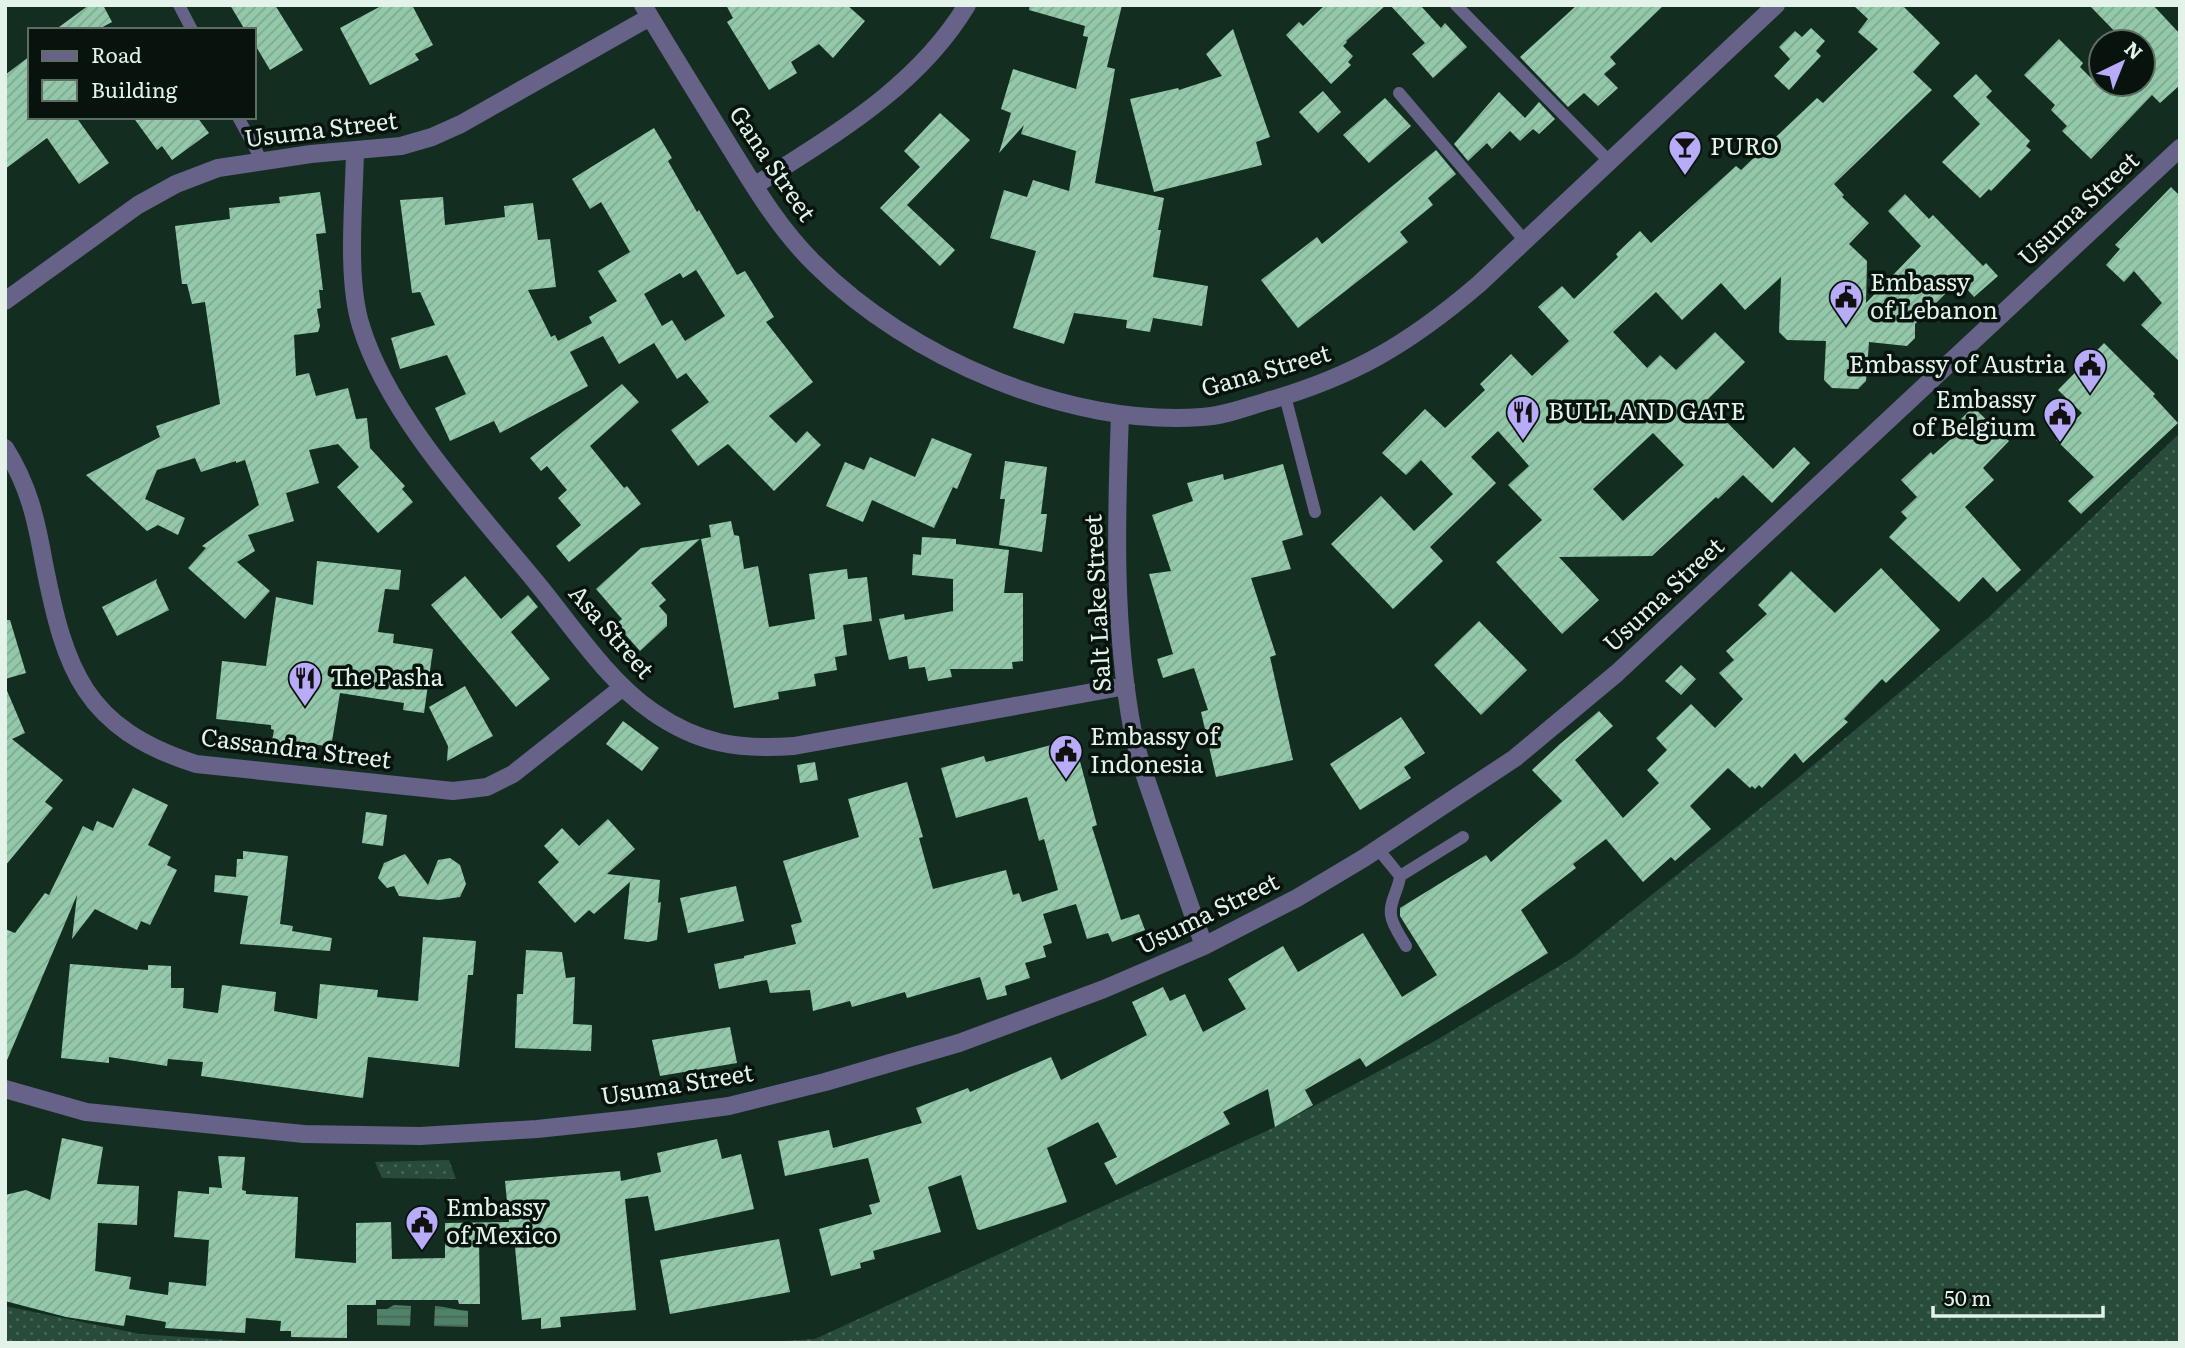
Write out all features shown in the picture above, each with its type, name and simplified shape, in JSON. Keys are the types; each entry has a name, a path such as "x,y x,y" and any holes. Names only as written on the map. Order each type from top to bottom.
{"street":[{"path":"754,186 866,114 928,58 952,30 967,5"},
{"name":"Gana Street","path":"647,11 754,186 785,231 816,265 887,323 915,342 973,370 1070,404 1120,414 1204,417 1285,396 1364,366 1401,345 1438,319 1776,5"},
{"name":"Usuma Street","path":"5,301 138,205 176,184 218,168 311,154 401,146 432,137 461,124 647,11"},
{"name":"Usuma Street","path":"5,1089 86,1112 304,1133 420,1136 537,1129 632,1119 729,1106 825,1082 960,1043 1104,989 1204,946 1297,898 1378,849 1515,758 1617,673 2180,148"},
{"name":"Asa Street","path":"355,152 353,284 360,324 373,358 395,401 438,461 623,687 652,712 682,729 717,743 755,749 793,746 1126,686"},
{"name":"Salt Lake Street","path":"1120,414 1116,524 1117,590 1126,686 1141,761 1204,946"},
{"name":"Cassandra Street","path":"5,448 15,463 33,506 62,643 73,670 86,693 107,716 163,753 196,764 453,791 487,786 513,774 623,687"}],"lane":[{"path":"178,5 191,28"},
{"path":"1456,5 1609,161"},
{"path":"1399,93 1525,241"},
{"path":"240,119 262,161"},
{"path":"1285,396 1315,512"},
{"path":"1406,946 1391,915 1400,876 1463,837"},
{"path":"1378,849 1400,876"}],"shaded area":[{"path":"2180,433 2180,1343 751,1343 815,1339 1275,1127 1435,1041 1574,957 1798,778 1988,618"},
{"path":"449,1160 456,1179 382,1178 375,1162"},
{"path":"394,1305 411,1306 410,1326 377,1325 377,1309 387,1309"},
{"path":"5,1306 140,1334 270,1343 5,1343"},
{"path":"435,1306 468,1311 468,1327 434,1326"}],"building":[{"path":"89,5 103,5 112,22 101,28 58,28"},
{"path":"230,5 275,5 303,50 270,70 256,46 256,28 244,28"},
{"path":"383,5 412,5 433,45 415,54 419,60 370,85 340,28"},
{"path":"726,5 847,5 865,21 833,58 819,44 791,62 797,73 769,90 727,22 733,18"},
{"path":"1030,5 1122,5 1107,67 1115,69 1095,183 1164,198 1153,277 1208,286 1202,326 1153,318 1150,332 1126,328 1127,320 1074,313 1064,344 1013,328 1036,251 990,238 1004,190 1027,197 1033,180 1069,191 1076,151 1021,134 1024,125 999,153 1011,113 1001,109 1013,69 1076,89 1088,37 1083,36 1085,26 1029,10"},
{"path":"1325,5 1386,5 1346,41 1343,46 1353,56 1348,62 1351,65 1331,84 1286,35 1299,22 1303,26"},
{"path":"1390,5 1420,5 1441,28 1445,23 1467,47 1433,78 1412,54 1425,43"},
{"path":"1577,5 1664,5 1610,57 1616,64 1604,74 1618,88 1598,106 1584,93 1568,107 1520,57"},
{"path":"1853,5 1902,5 1940,43 1913,72 1932,90 1834,184 1844,195 1842,197 1869,223 1849,244 1867,261 1866,303 1921,246 1888,211 1905,194 1929,219 1933,215 1983,266 1986,263 1998,276 1974,297 1959,280 1915,324 1915,338 1907,346 1869,342 1866,381 1858,389 1832,388 1824,380 1826,341 1787,340 1779,332 1781,277 1745,310 1721,283 1682,320 1656,292 1613,332 1647,368 1660,355 1676,370 1715,332 1745,362 1706,401 1773,469 1794,447 1810,463 1772,503 1743,475 1652,556 1559,557 1599,600 1562,634 1496,562 1542,520 1508,485 1529,466 1498,431 1471,457 1496,483 1430,547 1443,561 1393,609 1331,544 1381,496 1414,531 1453,494 1421,460 1406,475 1382,453 1425,409 1445,428 1485,390 1480,384 1511,354 1532,376 1569,341 1538,307 1562,286 1574,299 1618,257 1616,254 1640,231 1651,243 1736,166 1741,170 1817,98 1823,103 1878,49 1858,32 1868,19","holes":["1653,433 1684,465 1623,521 1593,489"]},
{"path":"2089,5 2153,5 2180,34 2180,85 2160,103 2155,98 2157,28 2111,28"},
{"path":"1811,28 1825,41 1816,51 1821,56 1789,90 1774,76 1790,59 1779,47 1795,31 1802,37"},
{"path":"1233,29 1270,137 1256,142 1262,165 1154,192 1130,99 1178,88 1179,90 1222,76 1206,54"},
{"path":"2059,39 2083,63 2080,67 2087,74 2087,98 2149,98 2091,159 2062,131 2067,126 2051,110 2055,105 2024,75"},
{"path":"28,58 28,119 77,119 109,163 79,184 47,138 5,169 5,75"},
{"path":"1976,74 1992,91 1986,97 2030,141 2026,146 2031,150 1991,191 1989,189 1980,198 1942,162 1980,124 1953,96"},
{"path":"1323,91 1341,112 1318,133 1299,112"},
{"path":"1499,92 1525,118 1539,102 1555,119 1539,134 1533,129 1520,141 1510,131 1492,149 1487,143 1468,161 1454,144"},
{"path":"1385,98 1411,126 1369,163 1343,135"},
{"path":"940,113 970,140 907,205 955,250 940,266 880,208 920,167 904,151"},
{"path":"134,119 198,119 209,133 172,160 162,146 157,150"},
{"path":"654,128 672,158 668,161 697,212 699,210 737,275 745,271 774,317 766,322 813,382 769,416 796,443 807,431 821,445 774,491 728,444 698,466 671,430 709,402 686,373 677,379 654,343 619,364 603,336 570,352 588,386 500,433 494,421 450,441 435,408 466,394 447,355 400,369 391,338 435,325 420,292 412,293 400,200 443,197 445,225 505,217 504,206 533,203 538,240 550,239 556,287 528,290 551,337 555,335 558,341 592,323 589,317 617,301 598,271 630,252 601,202 590,209 572,179","holes":["696,270 725,316 685,341 672,320 662,326 644,294 680,273 683,278"]},
{"path":"1436,150 1456,174 1428,198 1433,205 1400,232 1408,242 1298,328 1261,280 1317,237 1322,244"},
{"path":"2171,187 2180,196 2180,362 2141,325 2162,303 2134,271 2124,282 2106,265 2120,249 2115,245"},
{"path":"320,192 326,233 316,234 323,290 319,290 321,308 317,309 320,326 318,332 294,335 296,376 309,373 316,396 348,388 356,419 367,418 370,448 405,486 402,489 413,502 378,533 337,487 359,467 338,444 309,450 319,483 286,493 294,521 248,535 255,551 237,562 270,591 245,619 188,568 206,548 202,546 259,505 245,460 201,472 195,458 157,470 145,499 185,518 178,535 158,525 147,531 86,475 160,437 156,426 220,404 205,302 192,304 187,284 182,284 175,226 230,219 229,208 280,203 279,197"},
{"path":"2104,343 2155,394 2153,396 2178,423 2081,514 2068,501 2094,477 2056,440 2082,413 2058,390"},
{"path":"622,384 639,402 590,446 624,488 627,486 641,504 569,562 556,546 581,525 558,498 567,490 547,466 541,471 530,458"},
{"path":"1973,407 2009,441 1983,468 1994,480 1965,507 2021,570 1997,592 1983,577 1959,602 1889,537 1907,518 1901,512 1917,497 1901,480 1931,452 1933,455 1967,425 1961,419"},
{"path":"932,438 972,454 957,489 953,487 934,528 872,500 863,522 826,506 845,462 864,470 870,457 915,477"},
{"path":"1005,461 1047,467 1041,514 1047,514 1042,552 999,545 1005,499 1000,499"},
{"path":"1283,464 1303,535 1282,541 1291,569 1251,578 1276,655 1270,657 1293,760 1216,777 1201,712 1208,710 1194,668 1163,678 1157,659 1173,654 1149,574 1171,571 1152,515 1193,501 1187,483 1223,474 1224,480"},
{"path":"731,521 734,535 739,536 744,569 758,566 769,627 815,619 809,574 847,569 848,579 867,577 872,621 843,625 847,655 835,657 837,670 814,674 816,686 778,692 779,699 734,708 701,539 711,537 709,525"},
{"path":"922,537 956,539 956,544 1009,550 1004,593 1023,593 1023,661 1012,662 1013,669 950,669 952,677 928,681 925,667 909,669 907,656 889,660 879,619 904,614 905,620 953,611 953,579 912,575 913,554 921,555"},
{"path":"700,539 651,583 666,600 659,606 667,615 667,626 640,651 616,624 622,619 596,589 641,548"},
{"path":"317,561 401,570 399,590 385,589 378,632 394,634 393,643 433,649 424,713 403,710 404,703 340,693 331,747 313,744 312,748 300,746 300,751 271,746 274,730 271,725 216,719 222,661 266,666 276,597 313,605"},
{"path":"1881,568 1940,630 1886,683 1882,679 1844,719 1848,722 1803,763 1795,753 1762,788 1759,785 1755,789 1752,786 1750,788 1728,768 1690,806 1711,829 1675,861 1671,857 1643,882 1606,839 1573,864 1576,868 1521,910 1548,953 1366,1067 1360,1058 1305,1090 1313,1105 1275,1127 1268,1089 1223,1112 1230,1124 1116,1185 1104,1163 1117,1157 1098,1122 1047,1148 1067,1202 980,1230 977,1229 961,1175 928,1187 941,1232 873,1251 875,1259 860,1263 861,1268 831,1276 819,1229 872,1214 869,1205 880,1202 868,1158 785,1176 778,1141 829,1130 833,1148 922,1123 916,1108 968,1088 970,1092 1051,1057 1061,1080 1147,1035 1132,1002 1163,987 1170,1001 1185,994 1203,1032 1246,1009 1228,979 1283,946 1298,972 1363,933 1402,997 1437,975 1400,916 1400,908 1486,855 1491,862 1562,801 1532,770 1560,744 1599,711 1613,726 1575,760 1623,818 1659,783 1647,770 1667,750 1656,738 1691,704 1715,728 1743,699 1719,673 1734,660 1726,651 1767,614 1758,605 1791,571 1835,613"},
{"path":"465,576 501,619 528,595 538,607 511,632 550,679 516,707 431,605"},
{"path":"157,579 169,610 117,636 102,607"},
{"path":"5,620 10,620 26,673 5,679"},
{"path":"1479,621 1527,670 1481,715 1434,665"},
{"path":"1681,665 1696,679 1681,695 1665,681"},
{"path":"5,686 25,733 12,739 63,780 45,802 53,808 5,866"},
{"path":"465,686 493,736 447,761 448,746 429,707"},
{"path":"1401,717 1425,753 1404,767 1411,778 1360,810 1330,764"},
{"path":"623,721 659,748 642,771 606,744"},
{"path":"1074,739 1097,825 1092,827 1121,920 1139,914 1145,930 1112,942 1108,933 1087,939 1076,904 1043,914 1052,943 1043,946 1046,957 1025,963 1030,978 1005,986 1007,995 987,1000 980,977 907,998 905,992 852,1007 850,1001 813,1011 810,990 770,993 767,980 719,989 714,964 796,944 791,925 802,922 783,861 859,837 848,799 907,782 923,837 919,838 933,889 1006,870 1013,895 1019,893 1022,902 1058,890 1044,839 1039,841 1027,797 956,818 941,768 984,756 986,762"},
{"path":"815,762 818,780 800,783 797,765"},
{"path":"133,788 168,805 148,845 171,857 167,865 177,870 150,925 141,921 137,930 95,909 72,939 77,895 5,1065 5,929 15,933 45,893 49,895 83,826 93,831 97,821 113,828"},
{"path":"366,812 387,815 383,846 362,843"},
{"path":"608,819 635,849 607,874 660,880 657,940 648,942 624,939 630,882 594,914 589,910 575,923 538,882 559,862 544,846 562,828 579,846"},
{"path":"243,851 288,856 280,924 293,926 292,931 332,938 330,951 240,944 248,896 214,892 215,875 236,877 237,859 243,859"},
{"path":"405,854 428,885 438,860 450,858 460,865 466,884 460,897 439,900 399,896 394,886 387,888 378,878 384,863"},
{"path":"736,886 744,921 688,933 680,898"},
{"path":"423,937 476,941 473,975 468,975 459,1067 368,1057 363,1098 201,1076 203,1062 168,1059 167,1066 109,1057 109,1063 61,1058 70,964 148,970 148,965 171,966 171,988 184,988 183,1008 218,1013 222,985 276,992 274,1011 317,1019 320,984 378,990 377,997 418,1001"},
{"path":"526,950 562,952 566,978 575,977 573,1024 592,1025 591,1051 515,1048 517,994 523,994"},
{"path":"730,1027 737,1063 660,1076 652,1040"},
{"path":"62,1138 103,1147 97,1184 139,1186 137,1225 98,1223 95,1271 131,1277 129,1289 168,1295 169,1282 206,1286 209,1240 174,1237 178,1191 209,1194 209,1187 222,1188 218,1156 245,1157 242,1190 246,1191 246,1194 298,1197 295,1258 356,1263 356,1223 391,1222 392,1259 445,1258 445,1223 509,1222 505,1181 620,1171 621,1181 661,1172 657,1153 717,1139 722,1159 741,1154 754,1209 655,1231 648,1196 625,1199 636,1310 560,1317 561,1327 541,1329 541,1318 522,1320 514,1237 479,1239 480,1304 459,1304 458,1300 376,1300 376,1305 347,1305 347,1338 291,1337 291,1331 280,1331 281,1321 246,1318 245,1333 165,1328 166,1322 126,1315 124,1326 66,1317 5,1301 5,1195 26,1190 50,1200"},
{"path":"779,1239 790,1292 670,1314 660,1260"}],"place":[{"name":"PURO","path":"1685,177"},
{"name":"Embassy of Lebanon","path":"1846,327"},
{"name":"Embassy of Austria","path":"2090,395"},
{"name":"BULL AND GATE","path":"1523,442"},
{"name":"Embassy of Belgium","path":"2060,444"},
{"name":"The Pasha","path":"305,708"},
{"name":"Embassy of Indonesia","path":"1066,781"},
{"name":"Embassy of Mexico","path":"422,1252"}]}
